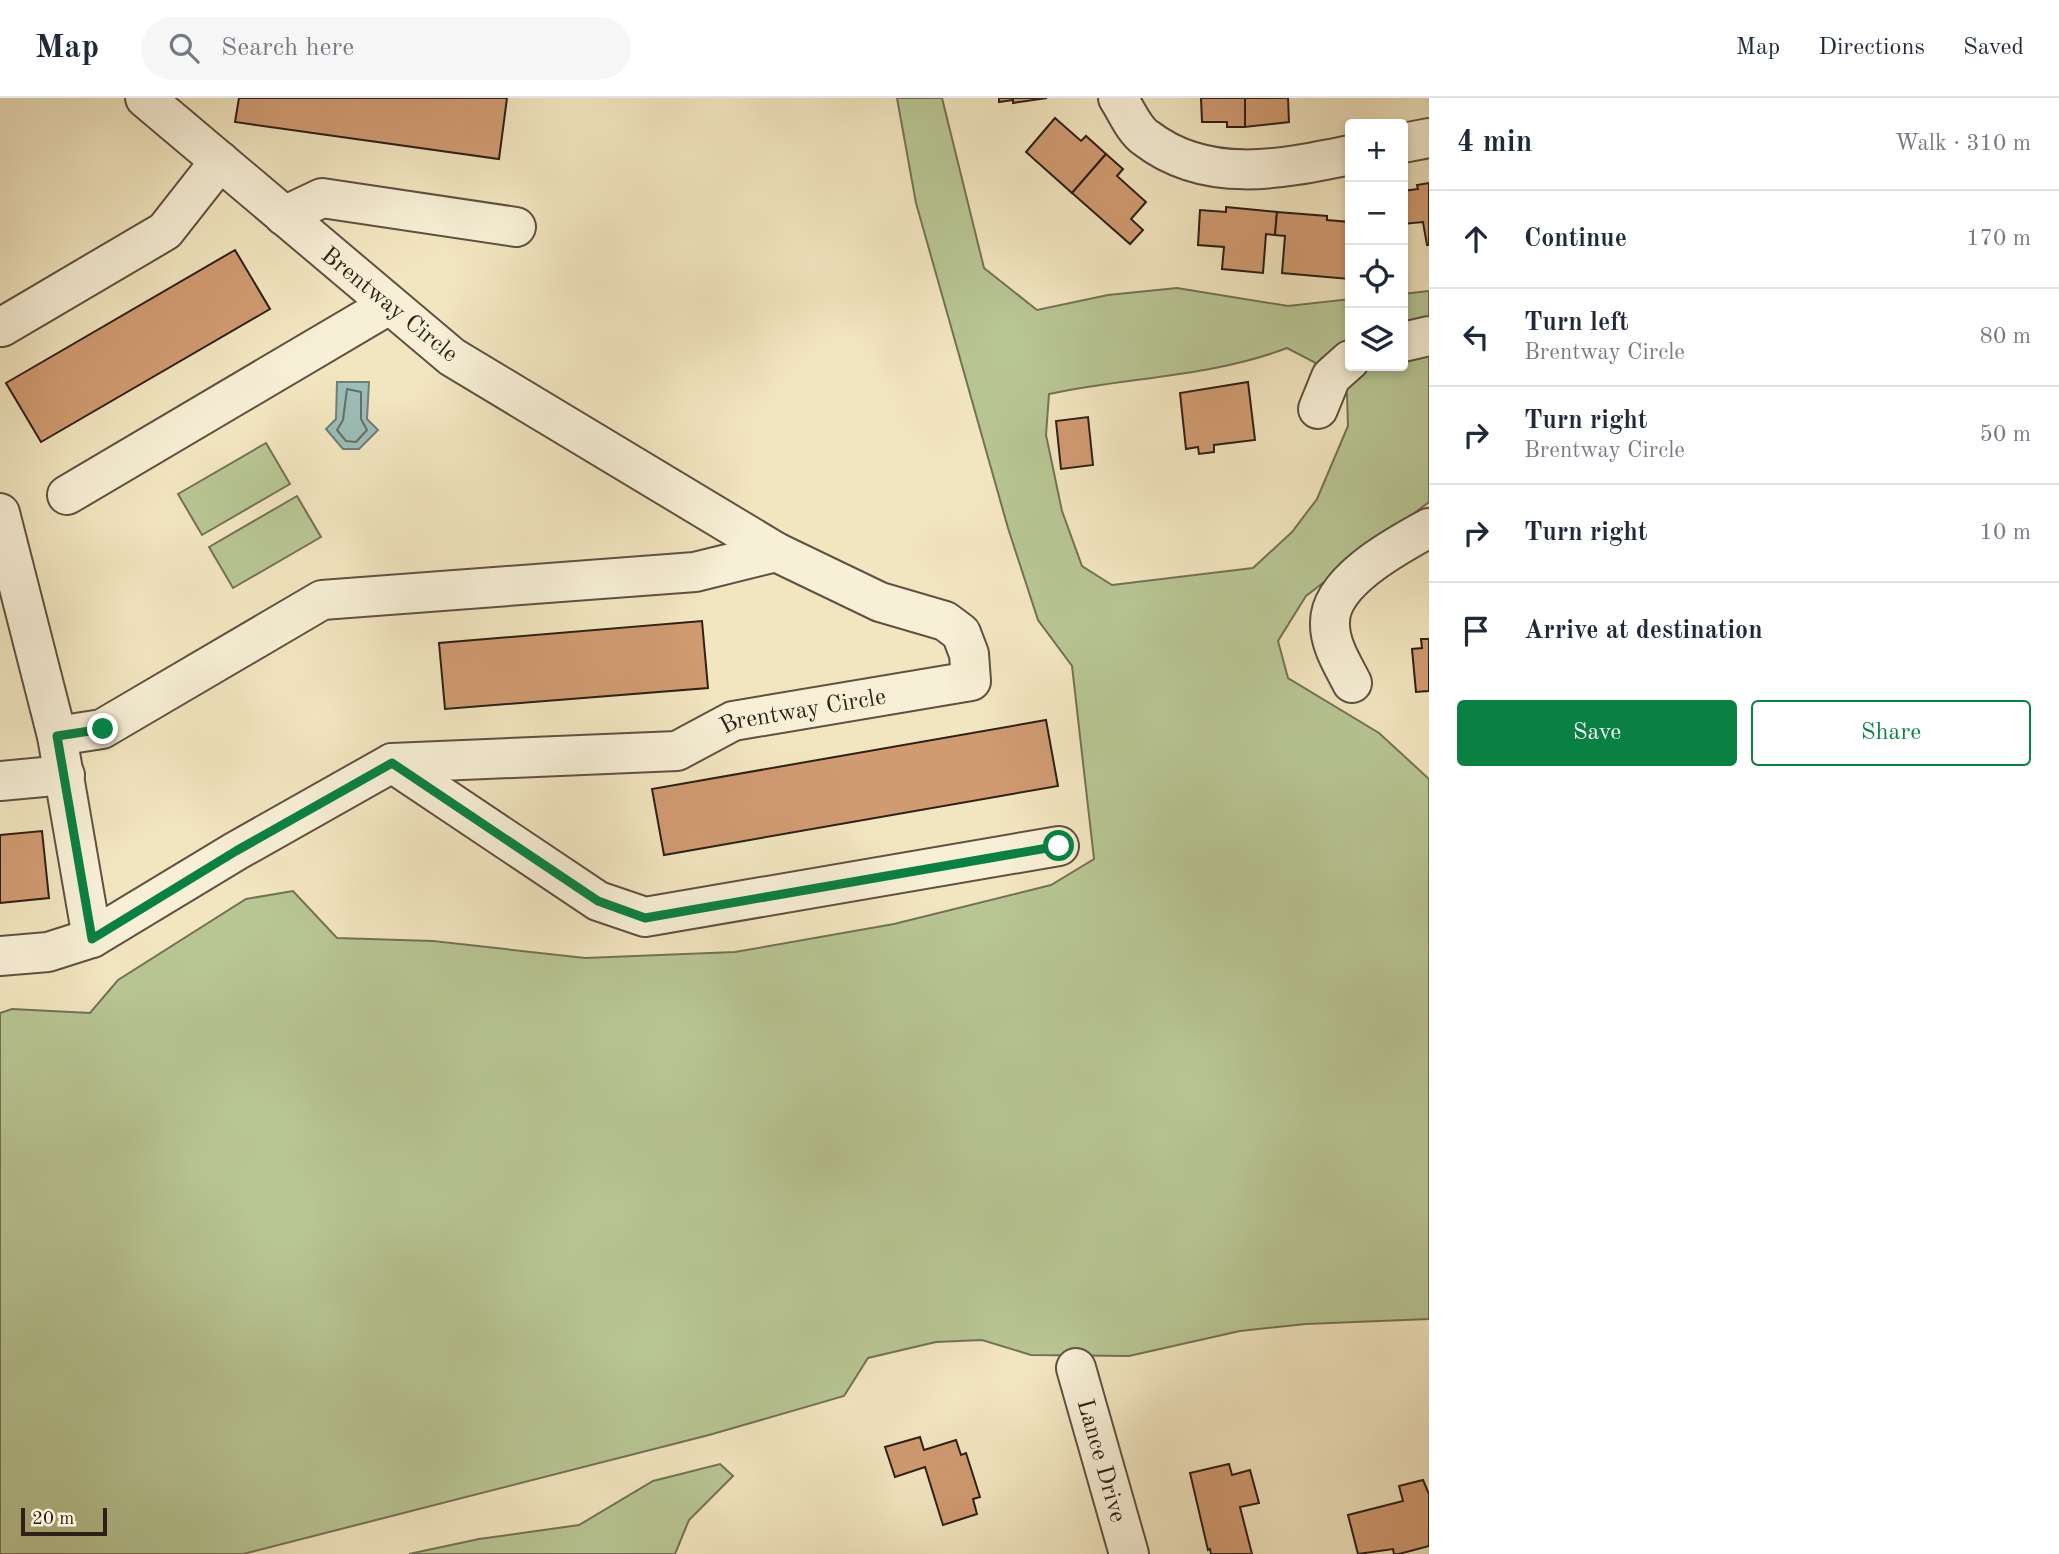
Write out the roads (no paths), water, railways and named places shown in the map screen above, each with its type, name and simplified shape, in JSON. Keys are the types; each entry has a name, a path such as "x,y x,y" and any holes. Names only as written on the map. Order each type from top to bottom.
{"street":[{"name":"Brentway Circle","path":"0,956 48,952 92,939 236,851 392,763 677,751 733,721 971,681 969,654 961,633 945,621 880,602 776,552 452,357 145,98"},
{"path":"1118,98 1144,138 1182,158 1223,170 1257,171 1294,167 1345,156"},
{"path":"1408,142 1429,138"},
{"path":"2,327 165,231 220,161"},
{"path":"284,216 322,198 516,227"},
{"path":"67,495 389,305"},
{"path":"1408,341 1429,336"},
{"path":"1318,409 1332,377 1345,365"},
{"path":"0,513 14,626 57,736 92,939"},
{"path":"1352,684 1335,648 1329,621 1344,588 1375,559 1429,528"},
{"path":"57,736 103,729 322,600 695,572 776,552"},
{"path":"392,763 598,901 645,918 1059,846"},
{"path":"0,782 65,775"},
{"name":"Lance Drive","path":"1076,1368 1129,1554"}],"water":[{"path":"337,382 369,382 367,419 378,430 359,449 343,449 326,429 336,419"}]}
